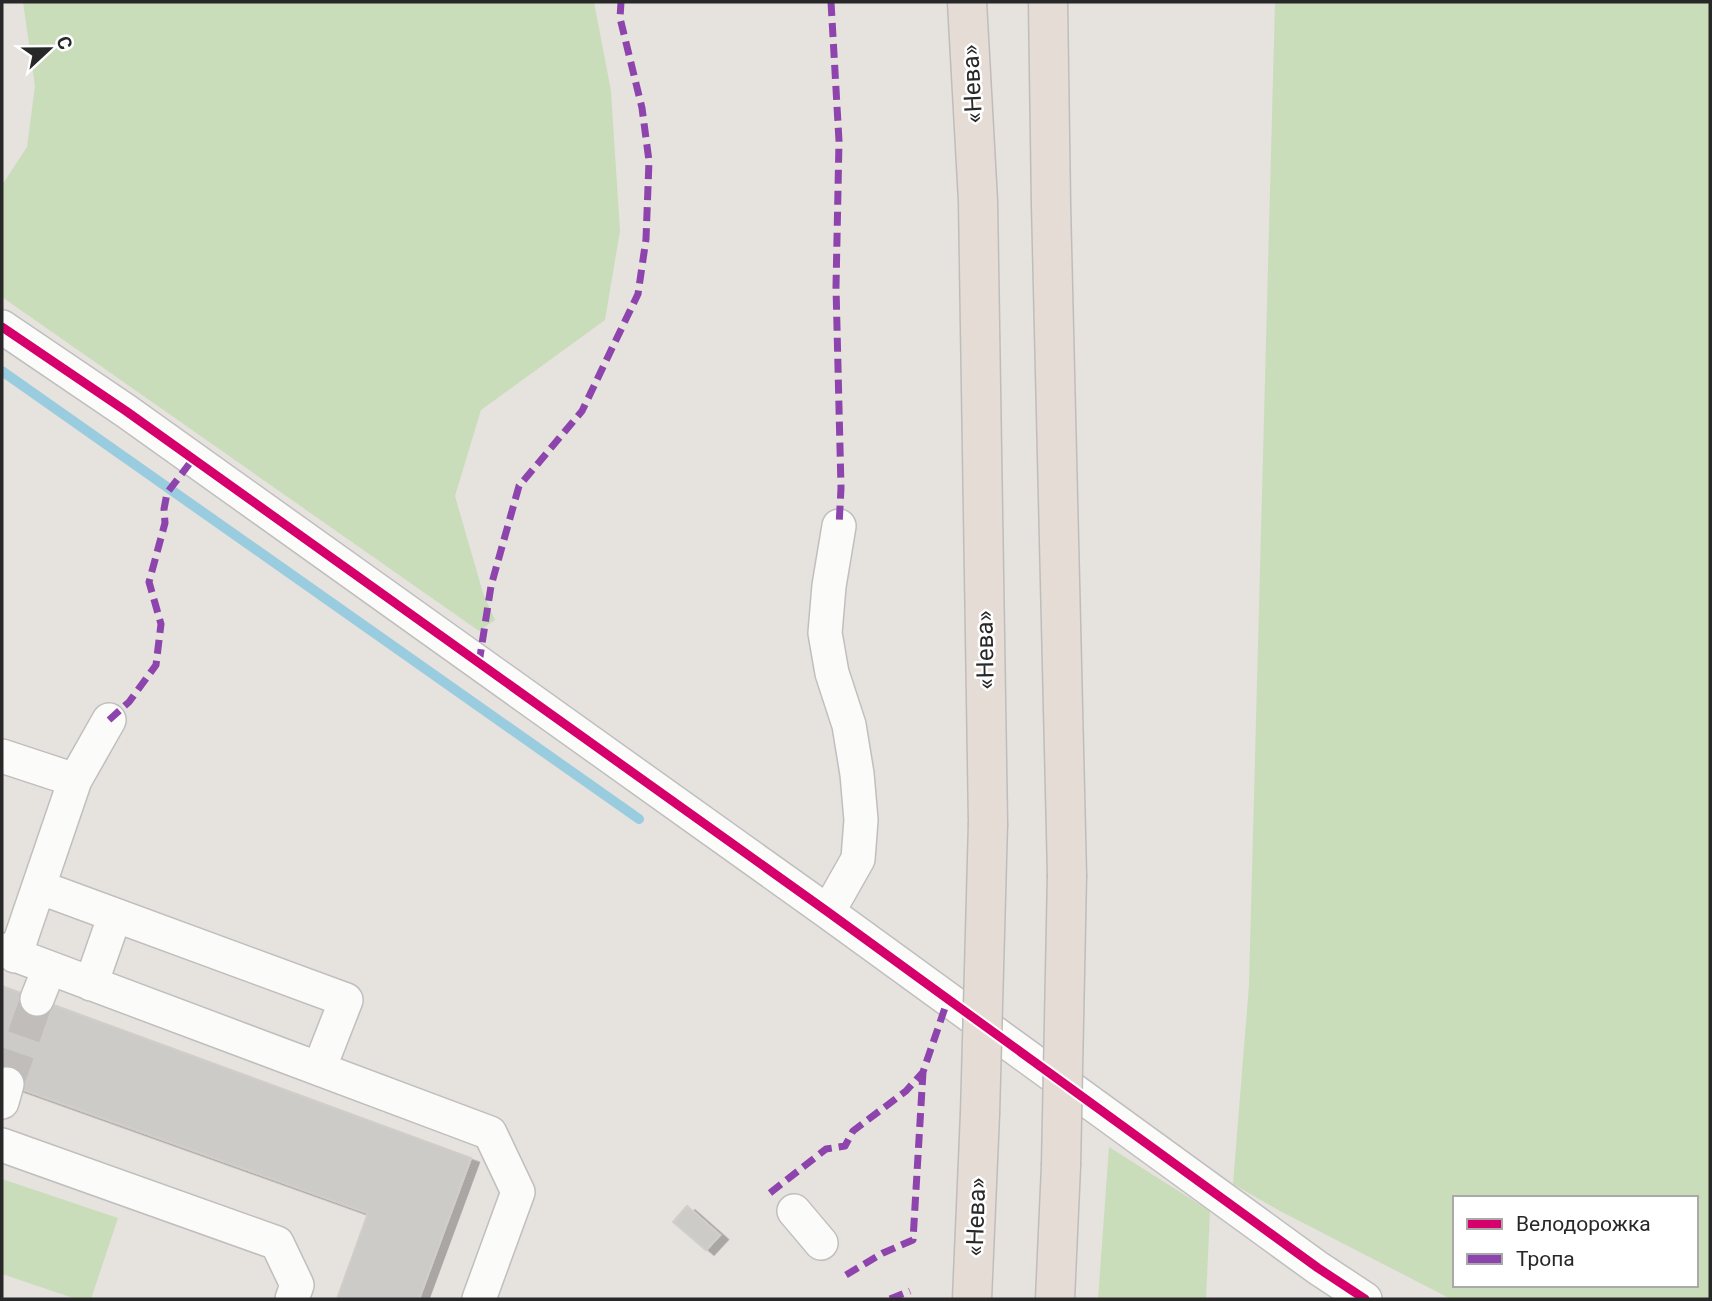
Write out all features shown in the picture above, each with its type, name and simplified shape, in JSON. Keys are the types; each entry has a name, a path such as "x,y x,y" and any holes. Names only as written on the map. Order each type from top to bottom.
{"highway":[{"name":"«Нева»","path":"967,2 978,201 988,822 981,1114 972,1299"},
{"path":"1048,2 1067,875 1061,1166 1055,1299"}],"street":[{"path":"2,327 126,411 828,912 1318,1268 1365,1299"},
{"path":"828,912 858,859 861,820 849,725 832,673 825,633 829,586 839,526"},
{"path":"108,720 75,780 39,887 8,953 43,984 91,985 490,1133 517,1192 479,1299"},
{"path":"2,756 75,780"},
{"path":"39,887 346,1000 318,1069"},
{"path":"91,985 115,915"},
{"path":"2,1145 277,1243 297,1285 292,1299"},
{"path":"794,1211 821,1243"}],"green space":[{"path":"23,2 594,2 611,91 620,231 605,320 481,410 455,496 483,593 495,620 479,631 2,297 2,185 27,147 35,86"},
{"path":"1275,2 1710,2 1710,1299 1451,1299 1233,1184 1249,985"},
{"path":"1109,1147 1210,1211 1206,1299 1098,1299"},
{"path":"2,1179 118,1218 91,1299 76,1299 2,1274"}],"building":[{"path":"2,986 471,1158 419,1299 337,1299 368,1213 2,1082"},
{"path":"687,1206 720,1235 706,1250 673,1222"}],"waterway":[{"path":"2,371 639,819"}],"tunnel":[{"path":"7,1084 37,999"}],"marked path":[{"path":"479,663 491,586 519,486 582,411 638,294 646,239 649,161 642,108 620,18 621,2"},
{"path":"831,2 839,141 836,287 841,488 839,526"},
{"path":"109,720 129,702 156,665 161,624 149,582 165,523 167,493 193,459"},
{"path":"770,1193 826,1149 845,1146 853,1131 906,1091 923,1072 948,999"},
{"path":"846,1275 883,1253 913,1240 923,1072"},
{"path":"890,1299 910,1291"}],"cycle path":[{"path":"2,327 126,411 828,912 1318,1268 1365,1299"}]}
